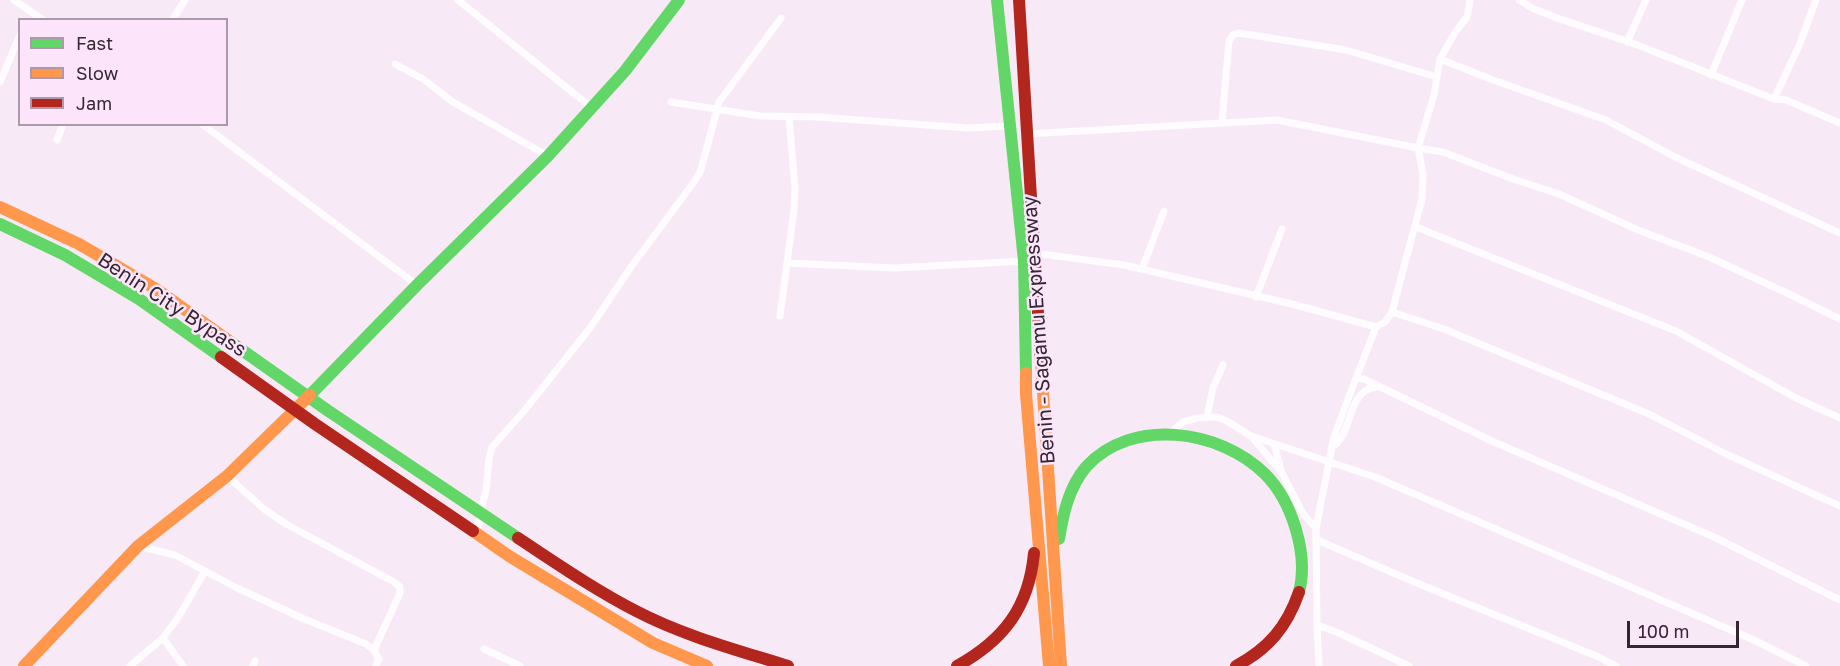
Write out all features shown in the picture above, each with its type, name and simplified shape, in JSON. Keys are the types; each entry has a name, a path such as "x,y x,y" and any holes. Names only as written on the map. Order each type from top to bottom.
{"highway":[{"path":"24,666 138,546 227,476 320,386 417,285 548,156 625,70 680,0"},
{"path":"997,0 1023,261 1025,363 1035,495 1055,663"},
{"name":"Benin - Sagamu Expressway","path":"1019,0 1055,582 1055,663"},
{"name":"Benin City Bypass","path":"0,207 79,244 156,289 327,410 573,574 636,611 693,636 788,666"},
{"name":"Benin City Bypass","path":"0,224 65,255 139,299 315,424 509,556 653,643 707,666"},
{"path":"1055,582 1061,518 1070,492 1087,466 1100,454 1117,443 1138,437 1169,434 1212,442 1227,448 1253,465 1271,481 1286,505 1303,554 1303,586 1289,621 1265,648 1236,666"},
{"path":"957,666 985,649 1007,628 1026,595 1034,566 1035,495"}],"street":[{"path":"14,0 32,16"},
{"path":"173,18 185,0"},
{"path":"458,0 592,108"},
{"path":"1319,666 1316,528 1334,437 1376,327 1385,322 1392,312 1422,199 1423,174 1418,148 1434,95 1440,59 1455,31 1467,17 1470,0"},
{"path":"1520,0 1534,9 1774,99 1786,100 1840,123"},
{"path":"1627,42 1646,0"},
{"path":"1711,75 1742,0"},
{"path":"1774,99 1816,0"},
{"path":"477,534 492,447 524,411 590,328 631,267 694,182 701,170 719,102 781,18"},
{"path":"1222,122 1229,41 1233,35 1239,33 1346,50 1437,77"},
{"path":"0,82 18,40"},
{"path":"1440,59 1493,81 1606,120 1675,157 1840,233"},
{"path":"394,64 423,79 453,102 548,156"},
{"path":"671,102 760,116 818,117 967,128 1009,126"},
{"path":"780,316 795,189 789,117"},
{"path":"1026,134 1277,120 1443,152 1558,194 1638,230 1709,258 1840,319"},
{"path":"57,140 62,126"},
{"path":"205,126 417,285"},
{"path":"1142,269 1164,211"},
{"path":"1416,227 1614,304 1676,331 1796,398 1840,418"},
{"path":"1256,297 1282,229"},
{"path":"1034,253 1092,259 1142,269 1376,327"},
{"path":"787,263 895,268 1023,261"},
{"path":"1392,312 1444,329 1649,414 1725,454 1840,506"},
{"path":"1207,417 1213,388 1223,365"},
{"path":"1356,378 1364,379 1494,442 1714,537 1840,600"},
{"path":"1332,448 1343,437 1356,402 1366,390 1378,386"},
{"path":"1169,434 1183,422 1217,417 1251,436 1375,477 1754,640 1806,666"},
{"path":"1251,436 1282,473"},
{"path":"1274,444 1282,473 1304,515 1316,528"},
{"path":"227,476 274,517 400,587 400,593 374,650"},
{"path":"1317,540 1616,666"},
{"path":"138,546 175,555 237,588 366,644 374,650 379,659 376,666"},
{"path":"130,666 163,638 179,616 205,571"},
{"path":"1317,625 1409,666"},
{"path":"163,638 183,666"},
{"path":"484,649 520,666"}],"traffic: fast":[{"path":"310,395 548,156 625,71 679,0"},
{"path":"997,0 1024,261 1026,373"},
{"path":"0,224 65,255 139,299 221,357"},
{"path":"232,343 327,410 518,538"},
{"path":"1059,539 1065,511 1075,483 1086,467 1105,451 1127,441 1151,435 1176,435 1200,439 1224,447 1246,459 1275,485 1290,513 1300,546 1302,577 1299,592"}],"traffic: slow":[{"path":"0,207 79,244 156,289 232,343"},
{"path":"1041,362 1061,666"},
{"path":"1026,373 1049,666"},
{"path":"24,666 138,546 227,476 310,395"},
{"path":"473,531 509,556 653,643 707,666"}],"traffic: jam":[{"path":"1019,0 1041,362"},
{"path":"221,357 473,531"},
{"path":"518,538 576,576 654,620 711,642 788,666"},
{"path":"957,666 988,645 1011,620 1026,590 1034,553"},
{"path":"1236,666 1258,652 1275,636 1289,616 1299,592"}]}
